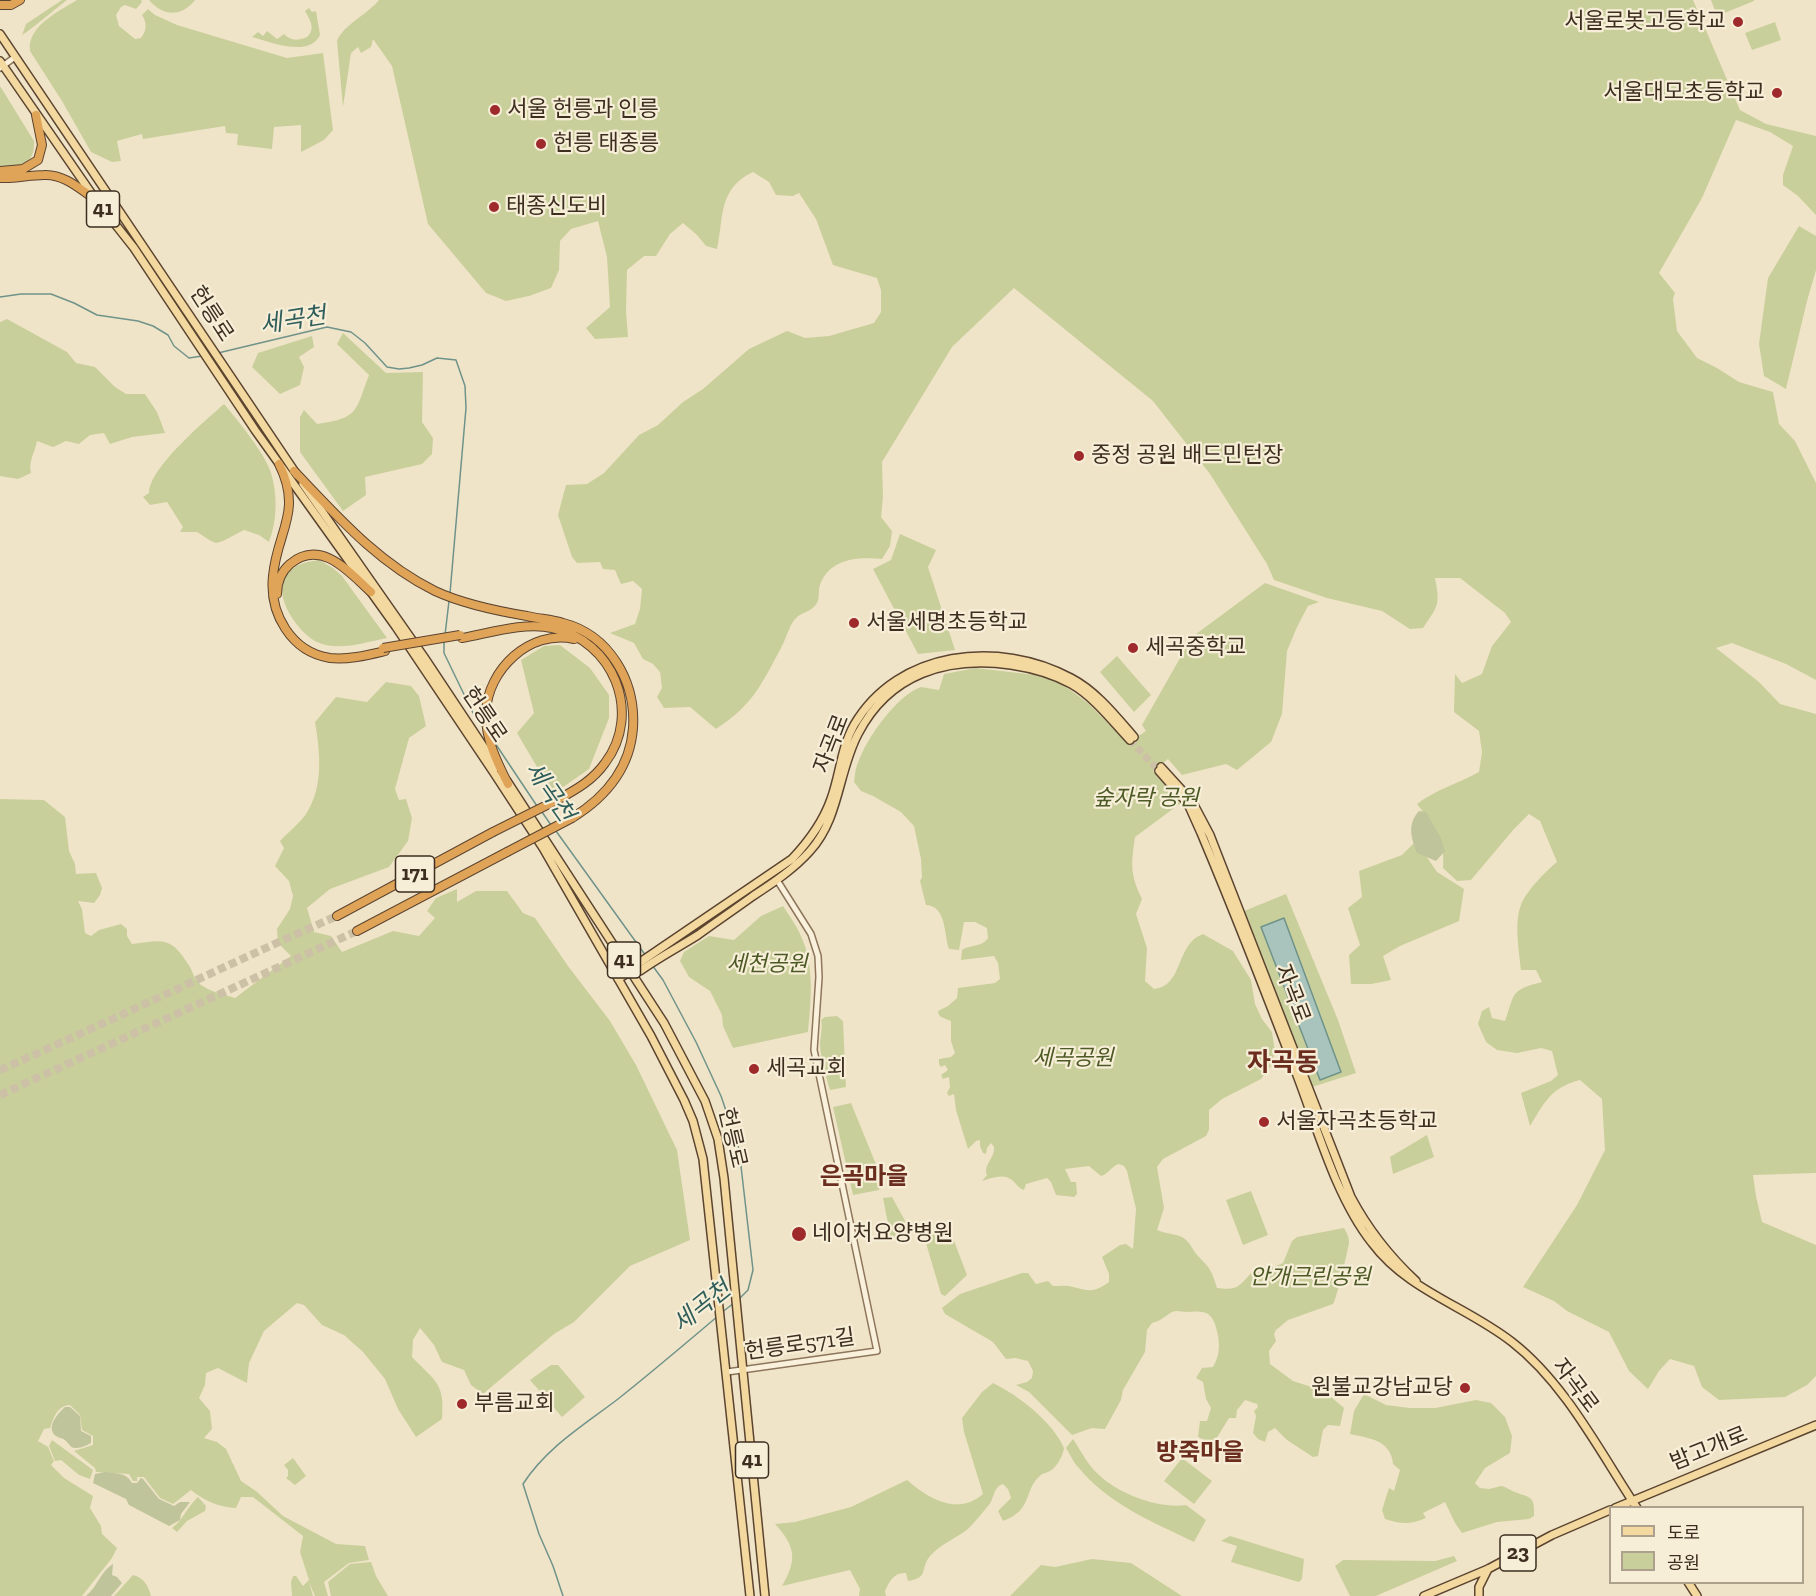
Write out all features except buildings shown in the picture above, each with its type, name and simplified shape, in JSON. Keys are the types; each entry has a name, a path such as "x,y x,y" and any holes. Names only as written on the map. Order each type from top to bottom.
{"highway":[{"path":"0,5 11,5 20,0"},
{"path":"0,171 23,169 38,160 42,145 36,115"},
{"path":"0,178 57,176 69,181 96,200"},
{"path":"279,464 290,502 289,516 276,557 273,598 279,620 298,643 323,656 349,657 536,623 565,626 588,634"},
{"path":"294,471 368,546 397,568 436,591 465,602 509,613 565,623 588,634"},
{"path":"371,592 335,560 326,556 314,555 301,557 288,566 281,575 277,588 279,607 286,622 295,635 310,647 341,653 384,650"},
{"path":"461,636 543,626 565,632 589,644"},
{"name":"171","path":"357,931 572,818 598,801 615,781 625,761 633,729 632,702 616,660 605,647 588,634"},
{"path":"508,784 495,756 486,721 486,706 491,688 499,674 517,653 543,639 558,637 589,644"},
{"name":"171","path":"337,916 559,799 588,782 598,773 612,753 620,729 621,701 617,683 605,659 589,644"}],"main road":[{"name":"헌릉로","path":"0,34 508,784 664,1023 705,1101 713,1121 722,1158 765,1596"},
{"name":"헌릉로","path":"1,65 96,200 134,248 202,352 371,592 507,792 543,848 671,1072 699,1140 709,1203 717,1298 750,1596"},
{"name":"자곡로","path":"618,979 631,971 640,971 642,965 774,874 800,852 823,818 832,797 844,747 854,725 866,707 886,687 924,666 948,658 983,656 1036,663 1073,678 1088,689 1107,706 1132,738 1070,683 1033,669 992,662 960,662 925,672 895,688 869,716 852,748 837,799 825,829 809,851 777,880 698,935 662,953"},
{"name":"자곡로","path":"1160,769 1188,804 1201,833 1346,1199 1372,1243 1406,1278 1496,1330 1531,1359 1569,1404 1636,1506"},
{"name":"밤고개로","path":"1619,1506 1816,1425"},
{"name":"23","path":"1424,1596 1488,1569 1552,1535 1609,1511"},
{"path":"1479,1596 1479,1587 1488,1569"}],"street":[{"path":"1,65 15,57"},
{"name":"헌릉로571길","path":"727,1372 877,1351 814,1050 819,977 818,956 811,934 777,880"}],"green space":[{"path":"62,0 67,0 22,35 26,24"},
{"path":"77,0 141,0 142,2 136,9 125,5 116,15 119,26 135,39 141,38 144,32 145,24 142,15 148,9 155,15 177,25 287,58 323,53 333,130 324,140 301,152 301,125 274,127 272,149 237,145 238,134 226,133 225,126 143,139 142,134 117,141 121,161 112,162 91,152 30,51 33,34 39,27"},
{"path":"149,0 195,0 184,10 172,13 160,10"},
{"path":"379,0 1693,0 1740,110 1766,124 1816,136 1816,215 1798,196 1783,185 1783,175 1793,146 1770,132 1736,120 1702,198 1659,273 1675,293 1673,299 1677,331 1697,358 1739,382 1773,392 1779,424 1795,441 1816,483 1816,680 1786,664 1732,643 1716,648 1759,682 1780,704 1816,714 1816,1173 1753,1175 1762,1222 1816,1245 1816,1376 1807,1385 1785,1397 1719,1400 1702,1387 1694,1366 1670,1359 1648,1389 1629,1371 1609,1332 1567,1311 1554,1301 1523,1287 1577,1205 1605,1150 1602,1099 1580,1080 1562,1087 1549,1097 1530,1126 1521,1093 1551,1081 1558,1075 1552,1051 1541,1048 1517,1053 1497,1050 1486,1042 1478,1024 1482,1011 1489,1007 1492,1018 1505,1021 1515,994 1519,990 1542,982 1536,970 1521,970 1518,919 1521,905 1527,894 1557,862 1540,821 1529,814 1471,880 1457,881 1443,868 1442,849 1437,833 1417,804 1479,772 1482,752 1479,731 1454,712 1455,674 1462,683 1482,674 1492,646 1511,622 1505,613 1460,578 1435,578 1438,599 1435,609 1423,628 1410,629 1382,611 1327,598 1274,580 1267,564 1210,474 1153,401 1014,288 952,347 882,462 881,517 892,531 890,546 882,559 854,559 831,569 820,585 817,603 793,622 768,673 748,703 716,729 690,707 664,708 657,697 662,688 660,672 653,664 643,659 634,643 610,633 635,624 640,609 642,589 633,581 621,584 615,570 603,569 600,562 577,563 572,557 558,515 566,485 587,484 604,473 639,435 658,425 749,349 787,331 805,338 829,336 874,323 881,312 881,290 877,278 833,265 816,219 799,193 793,196 776,195 769,182 753,172 742,179 728,195 724,204 717,249 706,246 683,223 670,234 656,256 644,256 627,270 628,337 595,339 586,328 610,307 607,257 598,221 571,229 560,241 559,270 551,288 506,301 486,293 428,224 392,66 373,39 371,47 361,53 358,47 351,53 343,107 337,41 350,25"},
{"path":"1711,0 1754,0 1754,1 1717,16"},
{"path":"309,8 312,12 316,11 320,35 315,42 298,47 279,45 252,37 258,32 263,36 267,31 277,39 284,34 294,40 307,37 312,28 305,11"},
{"path":"1775,22 1781,40 1752,50 1745,33"},
{"path":"0,86 34,141 32,155 29,160 20,165 0,166"},
{"path":"1799,226 1816,236 1816,270 1786,389 1764,376 1759,344 1768,278"},
{"path":"7,319 67,352 76,363 95,367 115,387 126,394 145,394 157,412 165,433 132,437 110,444 104,433 90,435 79,444 66,441 53,447 37,441 31,461 31,473 18,479 0,476 0,322"},
{"path":"343,333 386,373 423,372 422,422 433,438 432,454 422,464 365,477 366,495 343,511 300,452 300,417 304,410 317,424 341,419 354,411 369,375 337,344"},
{"path":"312,336 314,347 299,357 304,367 300,385 280,394 252,367 258,353"},
{"path":"224,404 257,447 271,473 276,508 269,542 259,535 244,530 216,543 197,532 180,532 183,527 167,502 150,505 143,497 149,493 151,483 168,458"},
{"path":"900,534 936,550 928,567 955,650 918,654 873,569 891,560"},
{"path":"319,560 342,576 387,638 333,646 317,642 301,630 288,611 284,600 282,590 284,580 289,572 303,563"},
{"name":"세곡공원","path":"1265,583 1319,602 1308,606 1287,651 1282,714 1271,742 1237,770 1226,764 1182,775 1168,759 1153,771 1181,803 1135,837 1132,869 1142,899 1136,914 1147,948 1145,981 1154,989 1164,986 1175,973 1188,946 1203,934 1233,951 1251,980 1255,1004 1262,1019 1272,1032 1275,1052 1271,1066 1261,1079 1222,1099 1209,1110 1209,1130 1206,1136 1163,1159 1157,1167 1164,1208 1157,1230 1185,1239 1210,1269 1217,1288 1224,1289 1238,1286 1253,1271 1260,1273 1283,1263 1292,1241 1297,1237 1344,1228 1348,1236 1347,1253 1333,1304 1288,1320 1276,1330 1274,1334 1276,1341 1269,1351 1270,1364 1293,1381 1324,1391 1344,1408 1340,1426 1328,1425 1323,1430 1318,1456 1313,1457 1287,1440 1275,1428 1268,1432 1265,1442 1258,1439 1253,1433 1256,1416 1254,1411 1258,1407 1257,1404 1245,1400 1237,1410 1236,1418 1229,1418 1213,1444 1198,1437 1200,1421 1207,1421 1211,1408 1206,1399 1203,1382 1196,1378 1202,1368 1213,1367 1219,1350 1215,1324 1210,1315 1206,1313 1174,1311 1152,1323 1147,1330 1145,1352 1123,1390 1121,1400 1105,1429 1092,1428 1072,1435 1029,1392 1016,1385 1032,1378 1033,1371 1028,1361 1015,1358 1006,1359 993,1342 945,1314 942,1308 960,1294 1022,1273 1028,1273 1036,1284 1048,1281 1053,1286 1087,1290 1104,1286 1109,1282 1109,1274 1102,1257 1120,1245 1126,1244 1133,1249 1136,1209 1127,1171 1119,1164 1101,1176 1089,1166 1065,1169 1071,1182 1076,1182 1077,1194 1074,1197 1056,1195 1047,1178 1026,1184 1024,1190 1005,1177 982,1181 987,1175 986,1171 994,1147 991,1143 986,1154 983,1153 980,1140 968,1149 956,1110 954,1094 949,1096 947,1093 950,1087 949,1077 943,1079 941,1075 948,1070 945,1065 941,1067 939,1059 951,1057 955,1053 951,1041 951,1021 941,1016 938,1011 957,998 958,988 995,983 1000,979 998,963 994,956 961,960 962,950 979,945 988,938 987,928 975,922 964,922 959,950 949,949 938,910 926,905 920,881 922,877 921,859 914,826 901,812 861,791 854,782 857,765 868,742 883,719 902,699 921,687 939,690 944,674 976,668 1035,675 1061,683 1089,704 1128,743 1146,731 1142,725 1192,637"},
{"path":"560,645 590,668 609,695 609,718 589,769 553,794 517,733 534,713 521,660 544,646"},
{"path":"1117,656 1151,695 1134,712 1100,672"},
{"path":"386,682 411,686 419,696 426,726 409,738 395,789 399,800 406,799 412,818 408,841 389,867 330,889 307,908 314,932 331,936 342,952 393,931 419,936 435,918 427,911 436,898 457,889 457,902 476,891 507,891 523,913 535,918 610,1021 636,1065 677,1150 690,1240 630,1266 574,1322 554,1334 483,1394 471,1385 464,1370 442,1362 434,1345 420,1328 413,1340 412,1357 437,1384 443,1407 442,1419 416,1437 398,1409 385,1379 363,1352 344,1335 322,1325 304,1305 297,1303 264,1331 249,1363 247,1383 218,1368 206,1373 205,1385 199,1398 210,1411 212,1429 204,1438 217,1442 226,1449 241,1481 256,1491 283,1516 336,1544 365,1546 369,1560 349,1563 324,1582 328,1596 315,1596 309,1582 313,1596 292,1596 293,1576 296,1576 303,1586 309,1580 300,1552 303,1536 253,1497 241,1497 236,1508 212,1503 191,1490 173,1504 160,1498 144,1477 137,1477 137,1481 133,1481 129,1474 96,1472 95,1468 74,1451 93,1445 93,1436 82,1430 80,1415 70,1405 59,1410 50,1428 44,1429 38,1441 48,1447 54,1461 51,1465 64,1478 93,1496 90,1508 101,1526 102,1534 117,1548 112,1558 82,1596 0,1596 0,799 44,800 65,817 69,851 75,864 76,874 96,873 102,888 94,903 78,901 82,909 85,933 91,936 99,930 121,924 127,929 127,936 132,944 158,941 171,944 182,955 200,984 214,992 235,998 291,956 278,943 277,929 290,909 293,896 289,881 275,866 284,848 280,841 306,814 316,792 319,757 315,722 336,697 367,702"},
{"path":"1419,811 1426,812 1441,838 1445,851 1436,861 1417,853 1412,837 1412,826"},
{"path":"1416,841 1437,872 1464,889 1459,921 1400,946 1383,956 1391,980 1371,984 1351,984 1349,955 1360,945 1348,908 1362,897 1359,871 1402,855"},
{"path":"1286,894 1338,1020 1356,1073 1312,1087 1244,911"},
{"name":"세천공원","path":"783,906 798,931 808,957 811,982 808,1032 733,1048 723,1026 722,1015 710,991 689,977 680,961 684,952 709,936 734,940 761,916"},
{"path":"837,1016 843,1021 846,1087 830,1090 821,1051 821,1020 825,1017"},
{"path":"851,1103 882,1179 879,1190 853,1195 833,1107"},
{"path":"1427,1135 1434,1157 1393,1174 1390,1157"},
{"path":"1251,1191 1268,1235 1243,1245 1226,1200"},
{"path":"892,1197 909,1228 905,1236 891,1239 883,1198"},
{"path":"948,1225 967,1275 945,1296 941,1294 923,1233"},
{"path":"551,1365 558,1365 585,1397 562,1417 530,1380"},
{"path":"993,1383 1034,1410 1052,1429 1064,1448 1055,1467 1035,1481 1019,1511 1003,1521 998,1511 1011,1498 1008,1489 1003,1484 999,1486 990,1503 969,1528 931,1555 922,1575 915,1580 908,1581 906,1573 898,1574 888,1584 885,1591 886,1596 859,1596 860,1589 850,1570 782,1586 790,1568 792,1553 787,1539 775,1524 795,1522 851,1507 907,1480 934,1499 954,1504 964,1504 983,1494 964,1432 962,1418 982,1392"},
{"path":"1364,1394 1386,1405 1410,1408 1435,1408 1476,1400 1491,1403 1505,1417 1512,1436 1510,1453 1485,1468 1475,1483 1480,1488 1489,1489 1503,1486 1530,1498 1534,1504 1534,1516 1529,1519 1497,1522 1462,1533 1445,1502 1423,1513 1426,1518 1415,1522 1401,1523 1385,1519 1382,1510 1389,1488 1394,1491 1400,1470 1393,1464 1384,1445 1350,1434 1354,1411"},
{"path":"65,1407 70,1407 80,1416 81,1431 91,1436 91,1443 80,1448 73,1448 53,1433 52,1425"},
{"path":"1073,1439 1094,1470 1116,1488 1164,1505 1186,1505 1206,1520 1194,1542 1132,1511 1103,1492 1076,1465 1066,1448"},
{"path":"52,1440 93,1470 90,1479 79,1475 61,1460 55,1461 49,1446"},
{"path":"293,1458 306,1476 295,1485 286,1478 288,1470 284,1465"},
{"path":"1182,1458 1212,1481 1194,1504 1164,1481"},
{"path":"105,1472 124,1475 132,1483 137,1483 141,1478 159,1499 174,1506 180,1502 190,1502 181,1514 180,1520 169,1526 129,1505 126,1499 93,1483 95,1474"},
{"path":"198,1497 206,1506 205,1511 187,1521 177,1532 172,1528"},
{"path":"1230,1536 1304,1559 1302,1579 1299,1582 1231,1562 1237,1546 1221,1541"},
{"path":"1454,1556 1457,1561 1376,1596 1350,1596 1335,1566 1343,1560 1435,1561"},
{"path":"1092,1559 1131,1563 1182,1596 1010,1596 1041,1565 1055,1567"},
{"path":"371,1562 388,1596 331,1596 328,1582 350,1564"},
{"path":"113,1564 112,1575 122,1583 111,1596 86,1596 105,1571"},
{"path":"133,1575 145,1582 151,1596 114,1596"}],"water":[{"path":"1284,918 1341,1072 1320,1080 1261,927"}],"waterway":[{"name":"세곡천","path":"0,297 51,294 97,315 138,321 153,326 168,335 174,346 189,358 202,356"},
{"name":"세곡천","path":"218,353 327,327 351,332 365,343 387,367 409,368 437,358 456,360 465,386 466,408 450,593"},
{"name":"세곡천","path":"445,635 449,601"},
{"name":"세곡천","path":"444,639 444,653 473,713 483,727"},
{"name":"세곡천","path":"493,740 537,806"},
{"name":"세곡천","path":"542,812 551,825"},
{"name":"세곡천","path":"556,831 646,956"},
{"name":"세곡천","path":"652,965 663,980 696,1042 721,1096 739,1149 753,1270 748,1290 740,1298"},
{"name":"세곡천","path":"721,1313 734,1303"},
{"name":"세곡천","path":"563,1596 523,1484 555,1448 631,1389 718,1316"}],"tunnel":[{"path":"1130,740 1159,771"},
{"path":"0,1070 337,916"},
{"path":"0,1095 357,931"}],"place":[{"name":"서울로봇고등학교","path":"1738,22"},
{"name":"서울대모초등학교","path":"1777,93"},
{"name":"서울 헌릉과 인릉","path":"495,110"},
{"name":"헌릉 태종릉","path":"541,144"},
{"name":"태종신도비","path":"494,207"},
{"name":"중정 공원 배드민턴장","path":"1079,456"},
{"name":"서울세명초등학교","path":"854,623"},
{"name":"세곡중학교","path":"1133,648"},
{"name":"세곡교회","path":"754,1069"},
{"name":"서울자곡초등학교","path":"1264,1122"},
{"name":"네이처요양병원","path":"799,1234"},
{"name":"원불교강남교당","path":"1465,1388"},
{"name":"부름교회","path":"462,1404"}],"district":[{"name":"자곡동","path":"1283,1064"},
{"name":"은곡마을","path":"864,1177"},
{"name":"방죽마을","path":"1200,1453"}],"park label":[{"name":"숲자락 공원","path":"1146,799"},
{"name":"안개근린공원","path":"1310,1278"}]}
